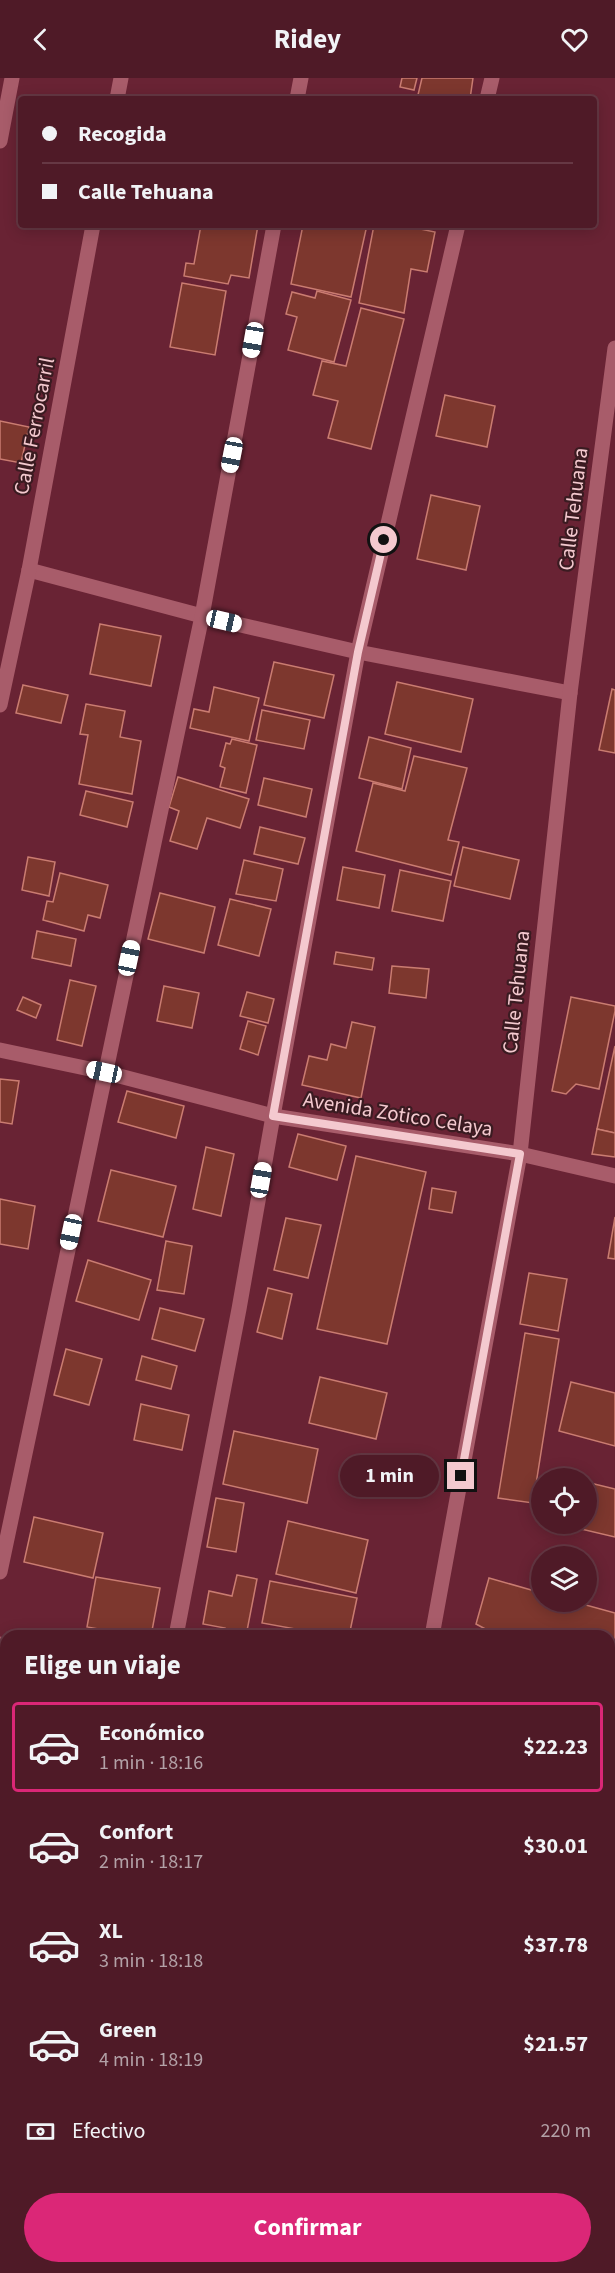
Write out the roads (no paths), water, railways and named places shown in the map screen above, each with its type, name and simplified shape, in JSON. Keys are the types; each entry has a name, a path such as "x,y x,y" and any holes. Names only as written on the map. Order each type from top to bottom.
{"street":[{"path":"0,141 12,78"},
{"path":"118,96 121,78"},
{"path":"298,96 301,78"},
{"path":"488,96 492,78"},
{"name":"Calle Ferrocarril","path":"0,705 29,570 92,228"},
{"path":"0,1572 202,616 273,228"},
{"path":"177,1630 239,1309 358,652 457,228"},
{"name":"Calle Tehuana","path":"433,1630 520,1154 570,693 615,348"},
{"path":"29,570 202,616 358,652 570,693"},
{"name":"Avenida Zotico Celaya","path":"0,1050 104,1072 273,1116 520,1154 615,1176"}]}
